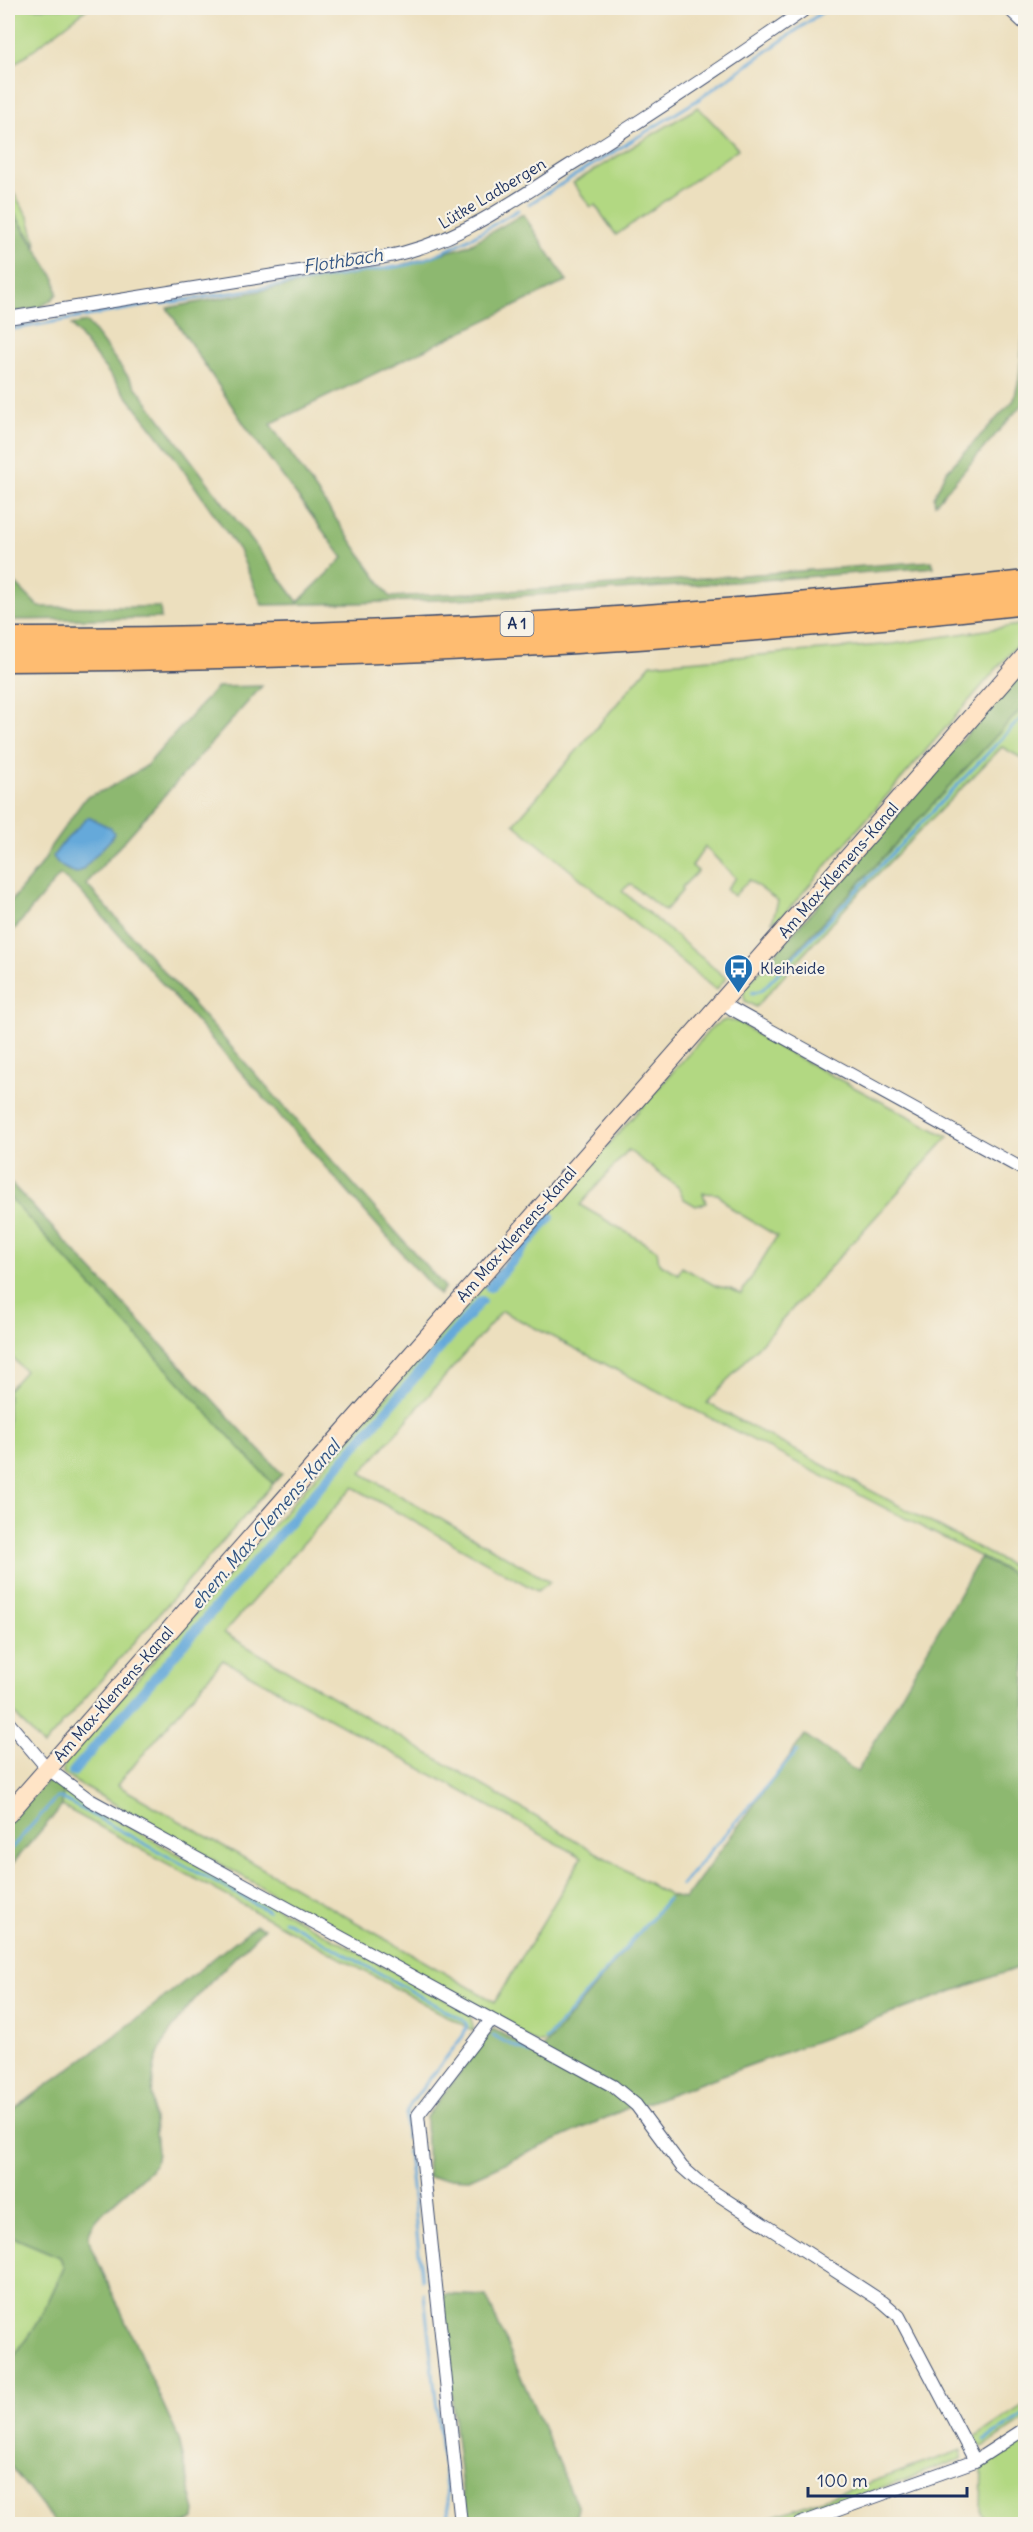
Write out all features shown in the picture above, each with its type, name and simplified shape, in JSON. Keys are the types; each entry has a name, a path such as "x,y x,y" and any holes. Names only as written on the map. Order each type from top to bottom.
{"highway":[{"name":"A 1","path":"8,639 290,635 510,625 726,611 1026,582"},
{"name":"A 1","path":"8,660 276,655 512,645 747,629 1026,603"}],"main road":[{"name":"Am Max-Klemens-Kanal","path":"8,1814 1026,655"}],"street":[{"name":"Lütke Ladbergen","path":"8,318 387,257 436,244 477,223 651,115 807,8"},
{"path":"1008,8 1026,25"},
{"path":"723,1002 1026,1172"},
{"path":"8,1722 47,1768 65,1784 107,1810 613,2086 636,2104 675,2159 700,2183 883,2302 899,2316 975,2461"},
{"path":"462,2524 418,2115 491,2020"},
{"path":"799,2524 975,2461 1026,2428"}],"green space":[{"path":"8,8 88,8 8,69"},
{"path":"698,107 738,149 616,235 595,205 591,207 573,183"},
{"path":"8,184 29,218 37,247 8,204"},
{"path":"8,204 55,279 57,294 41,306 8,313"},
{"path":"523,214 567,281 270,424 390,597 585,587 932,561 934,567 514,596 262,605 239,550 173,455 71,325 87,322 298,602 343,558 246,427 167,308 398,266 467,246"},
{"path":"1023,336 1026,337 1025,401 935,504 934,497 945,473 1014,400 1019,379"},
{"path":"8,576 39,607 160,607 161,618 8,620"},
{"path":"1025,624 1025,636 781,918 772,922 778,901 749,880 734,896 726,889 736,878 705,847 692,866 698,871 682,887 682,891 665,911 630,884 622,891 726,978 716,990 514,824 651,664 894,644"},
{"path":"1025,668 1025,705 784,964 760,971"},
{"path":"262,686 86,884 445,1287 439,1295 80,891 60,875 8,937 8,905 44,861 51,846 86,797 107,789 145,767 217,687"},
{"path":"1025,705 1025,760 1002,747 856,896 756,1007 745,1001 743,990 760,971 784,964"},
{"path":"725,1020 739,1022 763,1039 948,1137 707,1403 1025,1573 1025,1580 502,1311 361,1473 550,1582 537,1591 353,1487 224,1633 670,1896 548,2043 537,2043 72,1780 63,1773 64,1762 713,1026","holes":["628,1150 678,1187 684,1199 696,1206 706,1203 703,1193 718,1194 733,1210 777,1236 741,1294 716,1286 682,1267 678,1274 659,1263 657,1250 580,1205","223,1660 582,1857 495,2002 117,1785"]},
{"path":"8,1180 282,1474 273,1484 8,1196"},
{"path":"8,1196 273,1484 43,1746 8,1706 8,1390 25,1371 8,1353"},
{"path":"980,1558 1025,1580 1025,1965 630,2107 469,2179 428,2177 426,2117 493,2029 539,2054 670,1896 685,1899 805,1735 857,1772"},
{"path":"47,1781 63,1791 62,1806 8,1869 8,1822"},
{"path":"63,1791 462,2009 470,2015 474,2031 62,1806"},
{"path":"256,1925 264,1928 185,2010 161,2047 152,2086 157,2153 155,2164 107,2208 92,2227 89,2235 93,2251 179,2439 195,2512 194,2519 186,2524 56,2524 8,2463 8,2365 39,2321 64,2268 60,2257 8,2235 8,2114 133,2022"},
{"path":"8,2235 60,2257 64,2268 39,2321 8,2365"},
{"path":"440,2294 486,2296 578,2508 574,2524 466,2524"},
{"path":"1025,2404 1025,2419 983,2447 970,2441"},
{"path":"1025,2435 1025,2524 989,2524 981,2513 982,2464"},
{"path":"962,2450 961,2459 782,2524 752,2524"}],"water":[{"path":"88,817 111,828 114,833 112,838 77,873 63,867 53,856"}],"waterway":[{"name":"Flothbach","path":"529,204 696,101 828,8"},
{"name":"Flothbach","path":"161,304 407,265 451,248 518,210"},
{"name":"Flothbach","path":"8,330 150,305"},
{"path":"752,993 762,990 1026,713"},
{"name":"ehem. Max-Clemens-Kanal","path":"490,1287 550,1217"},
{"name":"ehem. Max-Clemens-Kanal","path":"73,1772 481,1301"},
{"path":"681,1885 797,1751"},
{"path":"8,1852 56,1798 61,1798 268,1911"},
{"path":"546,2040 668,1899"},
{"path":"284,1920 463,2020 467,2025 463,2036 411,2103 406,2114 406,2138"},
{"path":"493,2036 531,2054"},
{"path":"408,2151 422,2280"},
{"path":"424,2294 450,2524"},
{"path":"984,2441 1026,2413"}],"place":[{"name":"Kleiheide","path":"739,994"}]}
